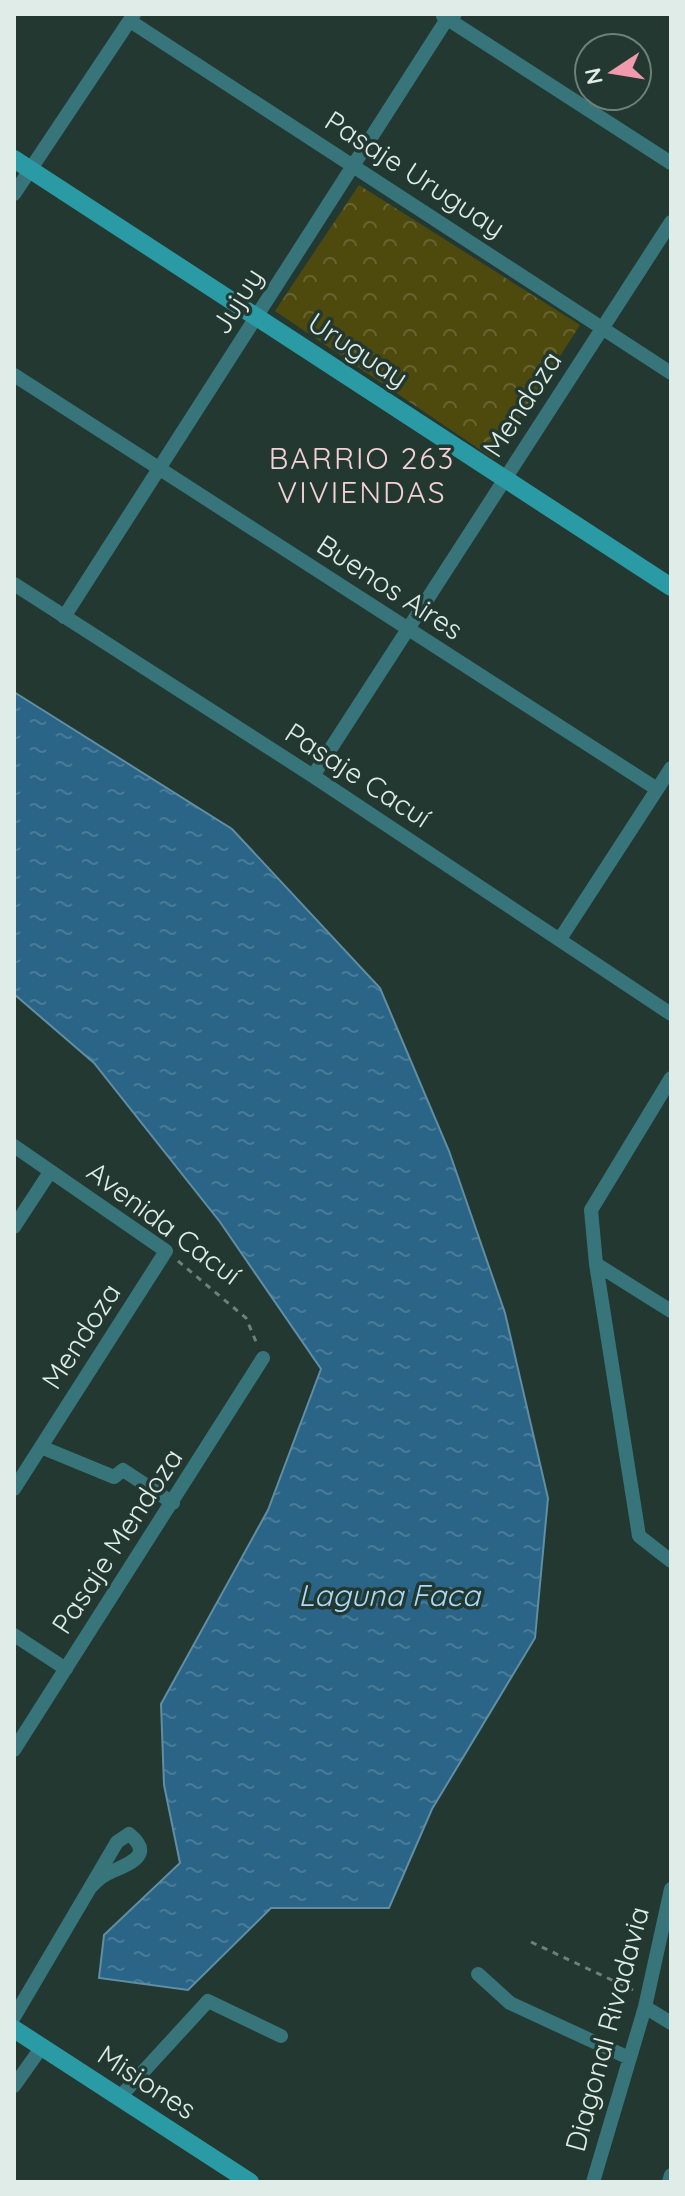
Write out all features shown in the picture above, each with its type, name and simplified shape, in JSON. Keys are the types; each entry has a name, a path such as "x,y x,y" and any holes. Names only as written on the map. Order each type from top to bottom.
{"street":[{"path":"447,16 671,163"},
{"name":"Jujuy","path":"64,617 258,318 447,16"},
{"path":"14,194 22,164 132,17"},
{"name":"Pasaje Uruguay","path":"132,17 671,373"},
{"name":"Uruguay","path":"22,164 671,587"},
{"name":"Mendoza","path":"313,776 671,222"},
{"name":"Buenos Aires","path":"14,375 657,789"},
{"name":"Pasaje Cacuí","path":"14,584 313,776 671,1014"},
{"path":"560,939 671,768"},
{"path":"671,1078 591,1210 596,1264 639,1536 671,1561"},
{"name":"Avenida Cacuí","path":"14,1146 166,1251"},
{"path":"14,1227 50,1172"},
{"name":"Mendoza","path":"14,1489 166,1251"},
{"path":"596,1264 671,1311"},
{"name":"Pasaje Mendoza","path":"14,1750 263,1358"},
{"path":"41,1447 114,1477 123,1470 173,1503"},
{"path":"14,1635 66,1669"},
{"path":"14,2017 90,1888"},
{"name":"Diagonal Rivadavia","path":"597,2179 645,2007 671,1889"},
{"path":"478,1974 510,2003 629,2058"},
{"path":"119,2098 208,2001 281,2036"},
{"path":"645,2007 671,2023"},
{"name":"Misiones","path":"14,2029 249,2182"},
{"path":"14,2086 41,2048"},
{"path":"669,2182 671,2175"}],"path":[{"name":"Avenida Cacuí","path":"166,1251 246,1318 263,1358"},
{"path":"531,1942 631,1988 645,2007"}],"green space":[{"path":"359,185 580,325 494,459 275,311"}],"water":[{"name":"Laguna Faca","path":"14,692 232,829 380,988 449,1151 505,1313 548,1498 535,1638 432,1809 389,1908 271,1908 188,1990 99,1978 104,1935 180,1863 164,1785 161,1704 268,1510 321,1369 220,1222 94,1063 14,994"}],"district":[{"name":"BARRIO 263 VIVIENDAS","path":"362,476"}]}
